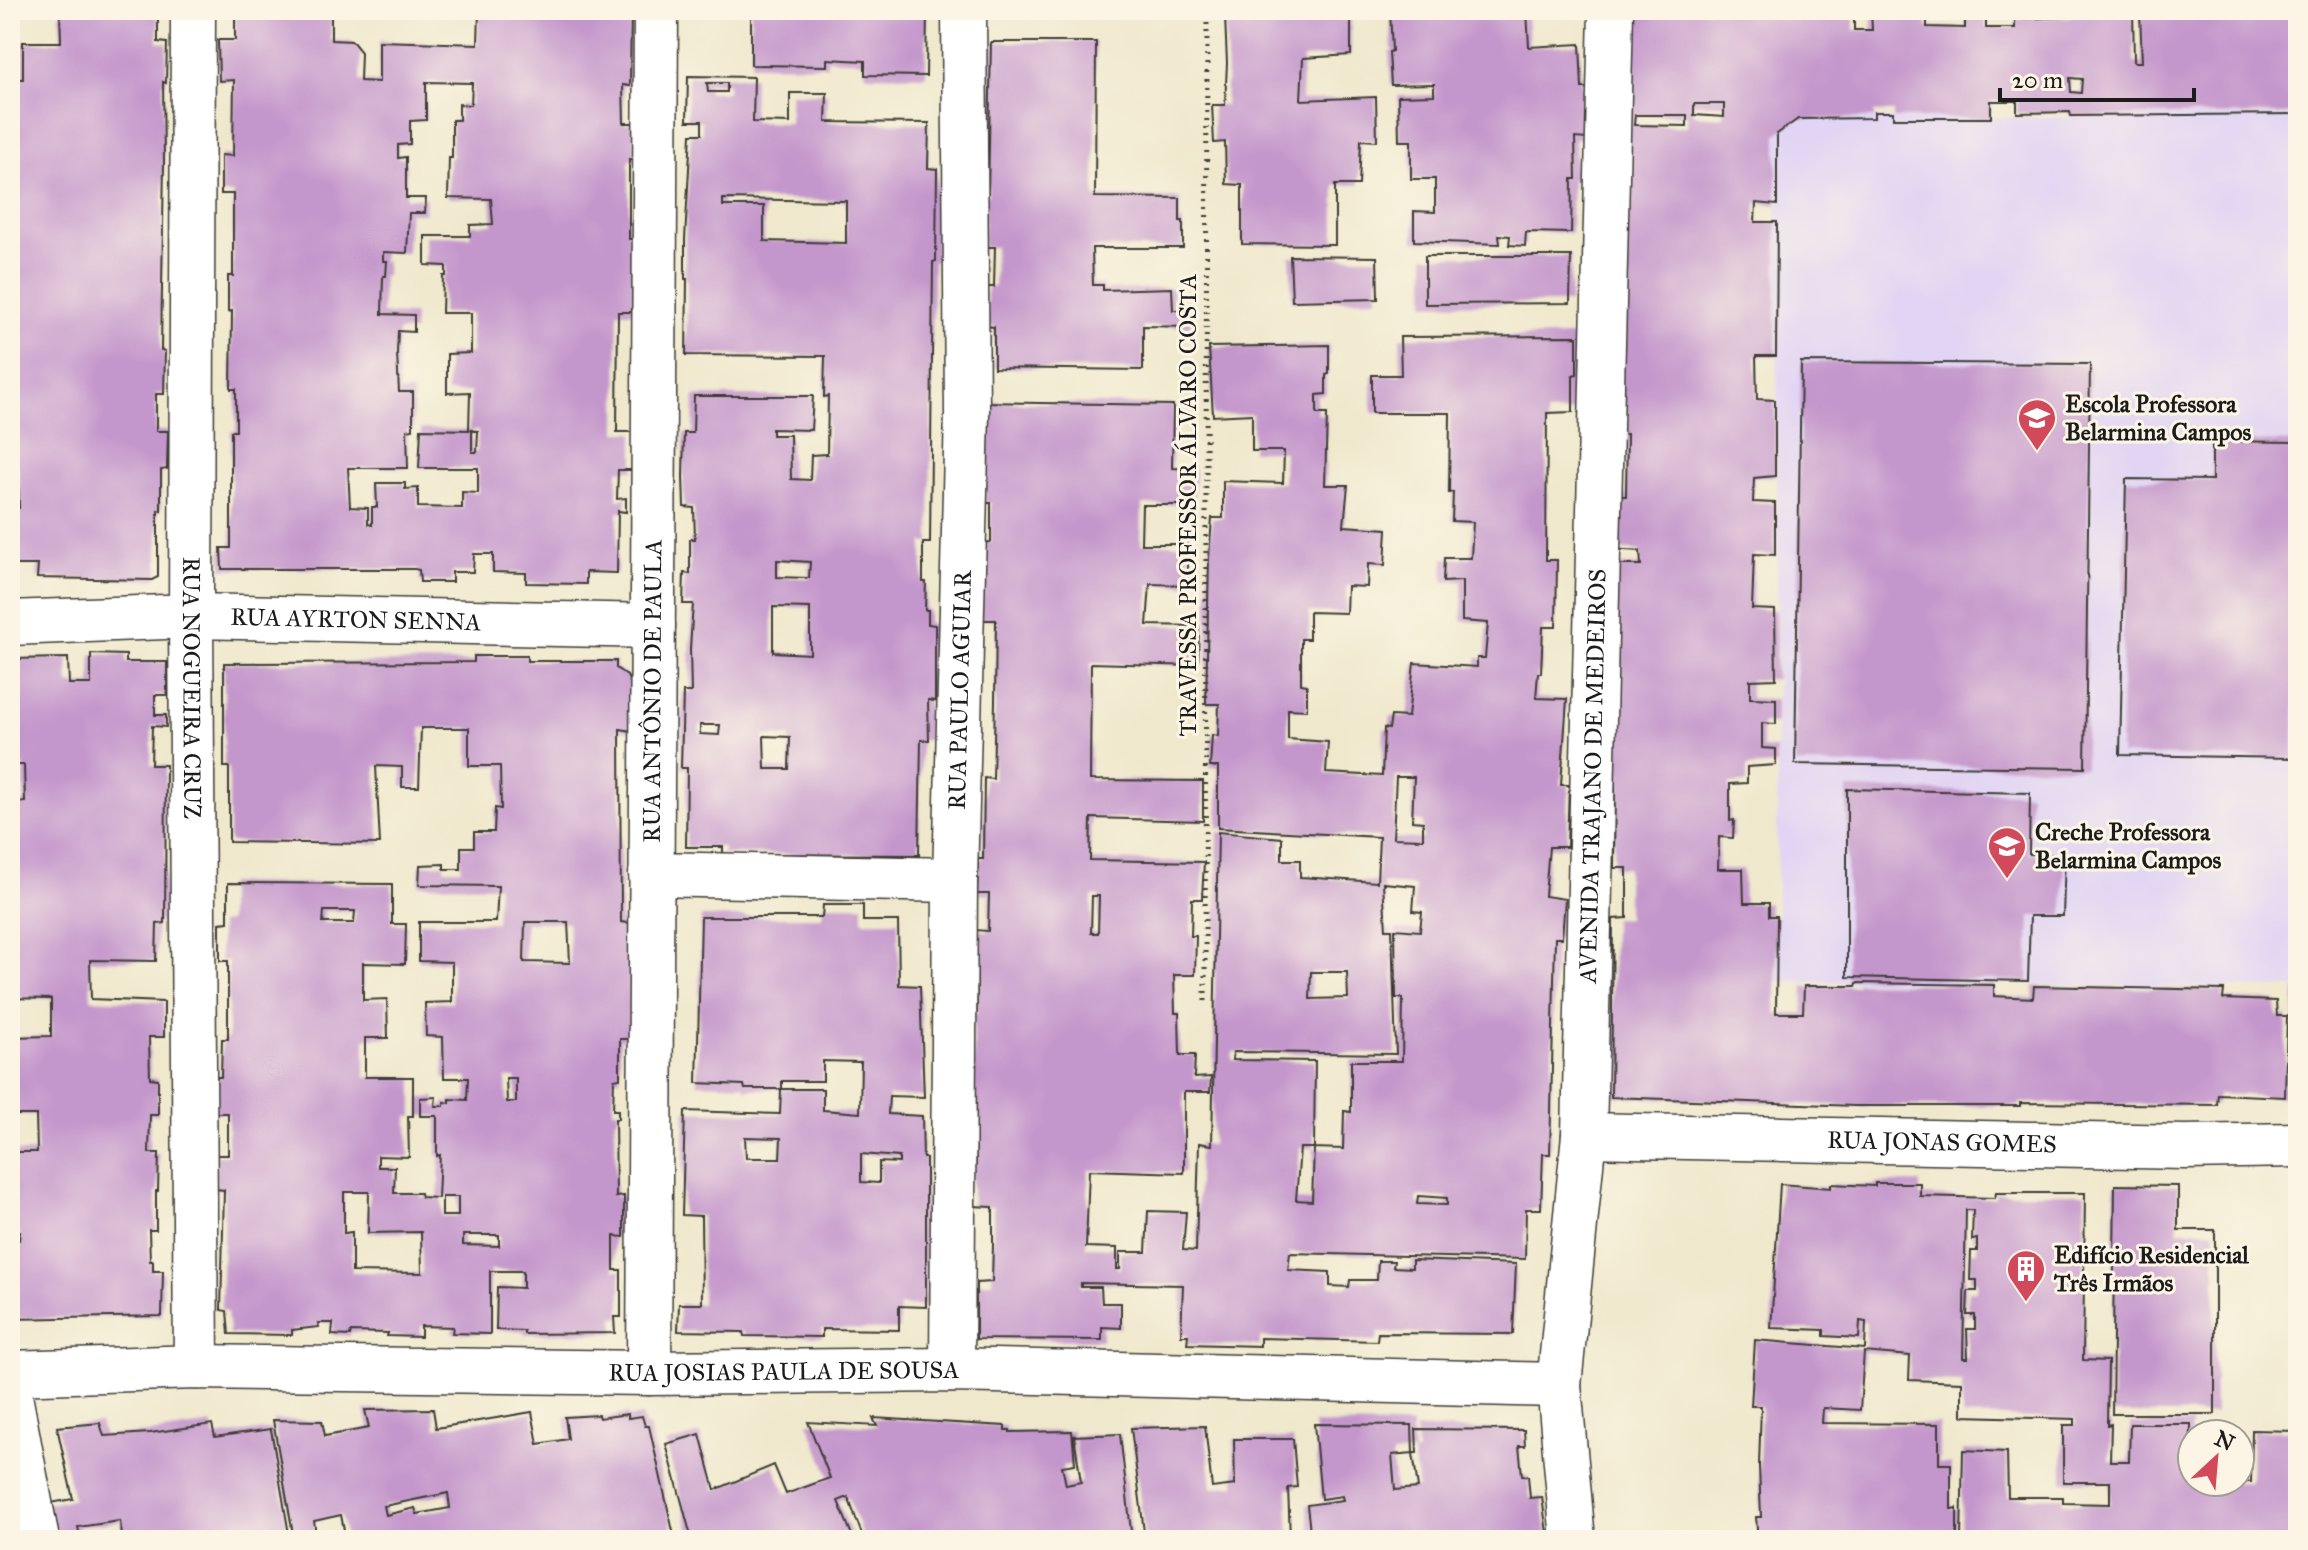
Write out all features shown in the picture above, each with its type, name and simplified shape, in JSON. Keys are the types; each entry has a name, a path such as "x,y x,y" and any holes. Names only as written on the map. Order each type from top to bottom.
{"street":[{"name":"RUA NOGUEIRA CRUZ","path":"193,10 191,616 196,1367"},
{"name":"RUA ANTÔNIO DE PAULA","path":"649,1373 656,10"},
{"name":"RUA PAULO AGUIAR","path":"952,1370 955,880 967,413 964,10"},
{"name":"AVENIDA TRAJANO DE MEDEIROS","path":"1573,1540 1559,1385 1584,1135 1611,10"},
{"name":"RUA AYRTON SENNA","path":"10,623 191,616 653,626"},
{"path":"651,874 955,880"},
{"name":"RUA JONAS GOMES","path":"1584,1135 2185,1147 2298,1145"},
{"name":"RUA JOSIAS PAULA DE SOUSA","path":"10,1373 196,1367 649,1373 952,1370 1559,1385"},
{"path":"10,1396 37,1540"}],"path":[{"name":"TRAVESSA PROFESSOR ÁLVARO COSTA","path":"1205,1001 1207,10"}],"shaded area":[{"name":"Escola Professora Belarmina Campos","path":"2298,115 2298,988 1777,981 1777,134 1798,119"}],"building":[{"path":"60,10 158,10 158,42 167,43 166,83 163,82 161,350 165,351 164,394 156,394 156,431 168,431 167,469 161,470 158,577 152,580 37,578 38,565 10,565 10,508 19,508 18,467 10,467 10,79 23,79 23,42 61,42"},
{"path":"235,10 331,10 331,40 352,41 361,52 360,81 379,82 379,41 478,44 479,10 631,10 630,86 623,85 624,123 635,123 635,160 629,159 629,239 635,239 634,312 618,312 617,432 634,432 634,470 618,470 617,499 626,498 626,512 618,511 617,573 586,572 586,584 526,583 526,573 493,572 493,554 474,554 473,572 452,572 452,582 420,582 419,570 415,569 222,569 221,548 231,548 231,431 236,431 236,389 231,389 232,311 228,312 228,276 233,276 233,194 221,194 221,155 233,156 234,80 219,81 218,40 235,40","holes":["426,82 472,83 471,105 459,104 459,120 452,120 448,198 491,199 493,224 470,225 470,236 425,236 425,265 446,266 442,313 471,313 471,353 447,354 447,393 470,392 469,430 421,429 419,468 478,468 478,493 462,492 462,508 418,507 418,488 405,489 405,483 376,483 377,507 372,507 372,525 368,524 368,508 350,507 348,468 408,468 407,430 413,429 413,392 399,392 397,353 398,331 414,332 414,315 382,314 383,276 386,276 387,261 383,261 383,252 407,253 409,213 425,213 426,198 406,198 406,157 398,158 398,145 410,144 410,121 426,120","472,430 478,431 477,452 472,452"]},
{"path":"751,10 927,10 926,76 865,75 865,61 827,59 827,66 751,65"},
{"path":"1390,10 1527,10 1529,47 1580,44 1582,88 1587,88 1587,139 1575,138 1576,179 1572,179 1571,233 1526,232 1525,246 1509,245 1510,236 1499,235 1500,244 1414,241 1414,211 1435,212 1435,179 1411,179 1411,141 1399,141 1398,96 1434,95 1434,84 1391,85"},
{"path":"1620,10 1814,10 1814,13 1854,14 1854,30 1872,30 1871,10 1927,10 1927,27 1965,28 1965,10 1986,10 1986,28 2015,28 2015,19 2071,17 2071,10 2133,10 2134,62 2142,62 2140,13 2298,10 2298,114 2071,116 2070,112 2017,113 2017,101 1991,101 1991,118 1893,118 1893,112 1874,112 1874,118 1798,119 1777,134 1777,205 1756,203 1755,222 1777,222 1776,356 1756,356 1757,399 1775,400 1775,476 1754,478 1753,502 1775,503 1775,555 1754,554 1752,609 1775,610 1776,679 1750,680 1750,698 1776,699 1776,724 1762,723 1762,748 1776,749 1776,765 1747,767 1747,783 1730,784 1733,838 1719,837 1718,869 1743,869 1744,903 1769,903 1769,916 1777,916 1776,1013 1803,1013 1804,986 1856,986 1857,983 1994,985 1994,996 2033,998 2034,986 2224,990 2223,999 2276,1001 2277,1016 2287,1016 2285,1097 2218,1094 2217,1105 2020,1103 2020,1106 1855,1106 1611,1097 1613,919 1627,918 1627,868 1614,868 1615,773 1610,774 1610,565 1641,565 1640,551 1610,549 1612,496 1626,496 1627,434 1610,434","holes":["2070,78 2082,79 2081,93 2071,92","1694,104 1724,104 1724,117 1694,115","1635,115 1687,115 1687,126 1634,125"]},
{"path":"1351,11 1351,55 1303,58 1301,100 1376,97 1377,141 1361,140 1359,185 1335,185 1335,245 1242,244 1242,185 1226,184 1225,142 1214,143 1212,105 1225,105 1225,17"},
{"path":"991,42 1096,42 1095,197 1180,198 1183,248 1092,248 1093,285 1103,285 1103,290 1172,288 1173,310 1191,311 1190,327 1143,326 1143,370 994,368 994,327 986,326 987,287 994,287 995,247 983,247 985,196 988,195"},
{"path":"688,76 754,77 753,122 790,123 790,93 827,93 826,122 929,123 928,168 937,169 936,261 933,262 930,543 923,543 923,582 926,582 928,624 935,625 935,701 928,700 929,740 921,740 919,855 723,854 723,847 686,847 687,768 681,768 683,692 691,692 693,604 683,604 684,573 690,574 690,539 695,539 694,508 684,507 683,477 684,433 693,433 694,396 813,396 811,430 772,429 772,435 790,435 791,479 810,480 811,455 827,454 828,396 824,397 825,356 686,355 685,239 691,134 702,134 702,121 687,121","holes":["707,83 727,83 727,92 708,92","723,199 846,201 846,243 764,241 764,206 723,206","777,560 810,562 809,578 777,577","773,607 810,608 810,654 773,652","700,725 720,725 719,735 700,734","764,736 790,737 789,769 765,769"]},
{"path":"1290,256 1377,257 1378,299 1292,301"},
{"path":"1425,256 1571,256 1570,303 1425,304"},
{"path":"1577,336 1573,412 1547,413 1546,560 1557,560 1556,627 1543,627 1541,673 1538,673 1536,698 1567,699 1561,785 1569,785 1567,847 1549,847 1545,896 1565,899 1562,938 1555,938 1550,1154 1543,1154 1541,1209 1526,1209 1525,1259 1290,1253 1288,1270 1330,1272 1330,1286 1349,1287 1350,1280 1377,1280 1378,1261 1394,1261 1393,1267 1412,1268 1412,1260 1516,1264 1513,1334 1378,1333 1377,1341 1260,1338 1260,1346 1187,1344 1188,1335 1181,1335 1183,1285 1081,1283 1081,1287 1101,1287 1102,1303 1121,1303 1121,1328 1102,1327 1102,1340 976,1339 976,1283 992,1282 993,1244 993,1207 972,1206 972,1165 976,1165 975,930 988,931 989,894 977,894 978,859 983,859 984,778 993,779 995,701 996,620 977,620 977,543 991,542 991,503 985,503 982,402 1173,405 1172,468 1195,469 1194,505 1142,505 1141,544 1188,544 1188,585 1150,584 1147,625 1199,626 1198,666 1091,663 1090,780 1203,781 1203,821 1091,818 1090,860 1204,862 1202,899 1192,899 1191,936 1196,936 1195,975 1174,975 1180,1055 1195,1055 1194,1078 1211,1077 1210,1092 1184,1092 1184,1173 1089,1170 1086,1247 1117,1248 1117,1269 1120,1269 1120,1252 1146,1252 1148,1211 1186,1212 1183,1250 1196,1251 1199,1143 1212,1145 1218,832 1282,838 1282,860 1300,860 1300,877 1377,882 1379,837 1218,828 1218,767 1210,767 1212,735 1218,736 1219,704 1206,704 1212,518 1223,518 1223,481 1283,483 1284,451 1252,451 1252,414 1213,416 1209,347 1329,345 1326,394 1317,395 1317,414 1327,414 1325,485 1348,485 1344,526 1387,529 1385,565 1368,564 1367,587 1347,586 1346,613 1309,612 1309,639 1301,639 1301,684 1307,685 1307,710 1288,709 1288,739 1328,742 1326,773 1382,776 1384,728 1389,729 1391,716 1408,717 1414,663 1477,667 1477,658 1485,658 1488,623 1462,621 1462,581 1443,582 1444,558 1471,558 1473,522 1452,521 1453,492 1449,493 1450,413 1372,413 1372,375 1401,375 1400,337","holes":["1396,777 1414,777 1412,821 1423,822 1423,839 1393,838","1383,883 1415,886 1413,911 1422,912 1420,931 1395,929 1396,998 1403,998 1402,1061 1351,1061 1351,1112 1344,1111 1343,1149 1314,1148 1315,1061 1232,1060 1233,1052 1396,1054 1392,929 1386,929","1092,896 1099,896 1098,933 1091,933","1311,972 1347,972 1348,998 1310,999","1300,1148 1314,1148 1312,1201 1296,1200","1418,1196 1447,1198 1447,1205 1417,1204"]},
{"path":"1801,362 2090,364 2085,768 1795,764"},
{"path":"2212,441 2298,442 2294,758 2120,755 2126,479 2212,480"},
{"path":"91,654 126,655 126,662 167,662 167,695 155,695 155,715 166,715 166,727 152,726 151,765 166,765 165,923 157,924 156,961 90,960 91,999 164,1002 164,1037 149,1037 150,1078 158,1079 158,1115 150,1115 149,1153 159,1153 156,1230 149,1230 150,1261 153,1261 153,1271 163,1271 162,1316 10,1319 10,1240 19,1240 20,1232 10,1232 10,1152 37,1152 36,1115 10,1115 10,1037 51,1036 51,999 10,998 10,803 25,802 24,765 10,765 10,659 68,658 69,684 91,684"},
{"path":"474,656 527,656 527,661 616,661 616,668 627,676 632,687 632,731 620,729 621,922 629,923 631,1039 620,1039 620,1078 614,1079 613,1110 618,1110 618,1119 615,1119 616,1197 624,1196 624,1237 614,1236 614,1270 621,1270 621,1317 614,1317 615,1333 524,1334 524,1331 496,1330 497,1287 523,1288 523,1271 490,1271 490,1334 452,1333 453,1327 421,1326 421,1337 351,1332 350,1336 332,1335 333,1323 318,1323 319,1327 292,1330 292,1335 229,1334 227,1311 221,1310 224,1190 216,1189 216,1155 228,1155 228,1113 213,1113 214,1077 221,1077 222,1039 228,1039 228,961 220,961 220,923 228,922 228,883 392,884 392,924 406,924 405,964 363,963 363,1000 387,999 388,1038 365,1038 365,1077 413,1077 413,1116 408,1116 409,1157 378,1156 378,1167 395,1167 394,1193 420,1193 421,1197 438,1198 440,1155 437,1156 437,1116 420,1116 420,1098 436,1097 435,1106 444,1106 444,1102 450,1103 450,1099 467,1100 468,1078 444,1078 443,1037 426,1036 425,1003 452,1002 452,962 419,961 419,922 496,922 498,886 419,885 420,865 444,864 444,869 461,869 461,847 474,847 474,832 494,832 495,808 501,809 500,766 469,766 469,728 421,728 419,787 402,787 402,767 376,766 380,844 229,842 229,767 224,767 224,663 474,662","holes":["324,911 355,911 354,923 323,923","525,922 568,922 570,963 524,962","506,1078 516,1078 516,1102 507,1102","344,1192 369,1192 368,1233 421,1232 422,1273 352,1272 352,1232 344,1233","442,1197 458,1197 458,1216 442,1216","463,1235 499,1235 499,1246 463,1245"]},
{"path":"1847,789 2030,793 2029,854 2065,855 2063,916 2030,916 2028,981 1847,977"},
{"path":"823,905 863,905 863,921 898,921 899,985 920,986 924,1097 889,1096 888,1114 922,1116 923,1158 926,1158 926,1307 899,1306 899,1330 822,1329 822,1337 678,1331 679,1304 702,1304 701,1216 682,1215 685,1111 780,1114 781,1089 745,1089 744,1085 697,1083 701,917 822,917","holes":["823,1061 861,1062 860,1113 823,1110 823,1089 782,1089 782,1081 823,1081","745,1137 781,1138 780,1158 746,1158","861,1154 899,1157 899,1163 879,1162 879,1183 861,1182"]},
{"path":"2295,990 2298,990 2298,1105 2291,1105"},
{"path":"1875,1183 1920,1183 1920,1196 1995,1198 1996,1193 2085,1193 2083,1360 2108,1361 2110,1461 2129,1461 2130,1424 2176,1424 2176,1498 2256,1498 2256,1430 2298,1431 2298,1540 1961,1540 1963,1450 2007,1452 2008,1497 2063,1497 2063,1503 2110,1504 2110,1482 2063,1482 2063,1425 2075,1425 2075,1419 1962,1416 1962,1382 1909,1380 1910,1356 1864,1352 1860,1410 1823,1408 1822,1423 1939,1424 1939,1464 1951,1464 1951,1509 1957,1508 1957,1540 1758,1540 1756,1517 1761,1517 1761,1406 1751,1406 1755,1340 1865,1349 1866,1322 1860,1321 1859,1338 1824,1336 1824,1330 1771,1328 1780,1184 1831,1188 1831,1184 1875,1186","holes":["1966,1210 1973,1210 1972,1240 1977,1239 1977,1251 1971,1251 1970,1280 1977,1280 1977,1291 1968,1291 1967,1315 1975,1315 1975,1329 1967,1329 1968,1358 1963,1358"]},
{"path":"2115,1185 2178,1186 2178,1230 2215,1230 2215,1414 2112,1414"},
{"path":"433,1409 436,1428 532,1412 538,1444 568,1439 565,1417 642,1416 645,1426 649,1426 675,1540 610,1540 610,1535 588,1540 346,1540 341,1515 314,1521 317,1540 294,1540 273,1420 322,1421 325,1436 369,1428 365,1410","holes":["448,1493 450,1508 417,1514 415,1508 386,1515 384,1506"]},
{"path":"873,1418 1005,1426 1005,1430 1010,1432 1072,1431 1075,1464 1062,1466 1066,1485 1081,1482 1074,1436 1120,1434 1132,1540 864,1540 848,1497 838,1501 854,1540 692,1540 666,1444 700,1434 715,1490 774,1465 786,1494 830,1478 808,1422 877,1426"},
{"path":"100,1423 104,1436 212,1424 215,1437 271,1429 290,1540 105,1540 122,1535 120,1521 78,1527 81,1540 52,1540 45,1504 73,1499 57,1427"},
{"path":"1314,1424 1412,1425 1413,1453 1417,1453 1416,1429 1524,1430 1525,1446 1519,1446 1522,1475 1528,1476 1530,1498 1542,1497 1548,1540 1311,1540 1307,1505 1343,1500 1342,1496 1321,1499","holes":["1413,1453 1418,1488 1395,1490 1392,1455"]},
{"path":"1205,1426 1212,1488 1235,1485 1234,1439 1293,1439 1297,1487 1288,1488 1290,1537 1297,1536 1297,1540 1145,1540 1131,1428"}],"place":[{"name":"Escola Professora Belarmina Campos","path":"2037,452"},
{"name":"Creche Professora Belarmina Campos","path":"2007,880"},
{"name":"Edifício Residencial Três Irmãos","path":"2026,1303"}]}
